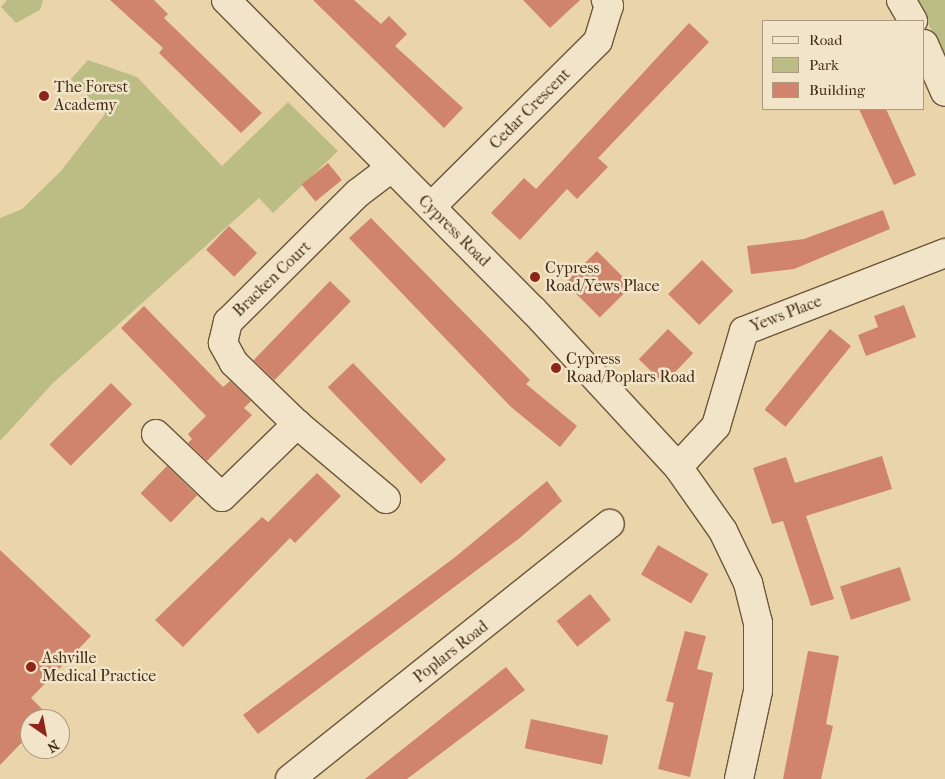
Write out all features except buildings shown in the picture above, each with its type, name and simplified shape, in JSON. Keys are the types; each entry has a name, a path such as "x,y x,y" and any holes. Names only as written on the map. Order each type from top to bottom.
{"street":[{"name":"Cypress Road","path":"226,0 431,208 678,467 724,531 748,583 758,623 758,691 739,779"},
{"name":"Cedar Crescent","path":"431,208 598,41 609,6 606,0"},
{"path":"901,0 912,20"},
{"path":"925,46 945,92"},
{"name":"Bracken Court","path":"386,499 297,424 234,363 223,343 228,322 358,193 390,168"},
{"name":"Yews Place","path":"678,467 716,426 744,331 945,253"},
{"path":"156,434 222,497 297,424"},
{"name":"Poplars Road","path":"290,779 610,524"}],"green space":[{"path":"7,0 43,0 40,10 16,23 1,7"},
{"path":"915,0 945,0 945,54"},
{"path":"88,60 137,77 222,166 288,102 338,151 273,213 259,198 52,384 0,441 0,218 22,209 61,171 105,114 71,79"}],"place":[{"name":"The Forest Academy","path":"44,96"},
{"name":"Cypress Road/Yews Place","path":"535,277"},
{"name":"Cypress Road/Poplars Road","path":"556,368"},
{"name":"Ashville Medical Practice","path":"31,667"}]}
